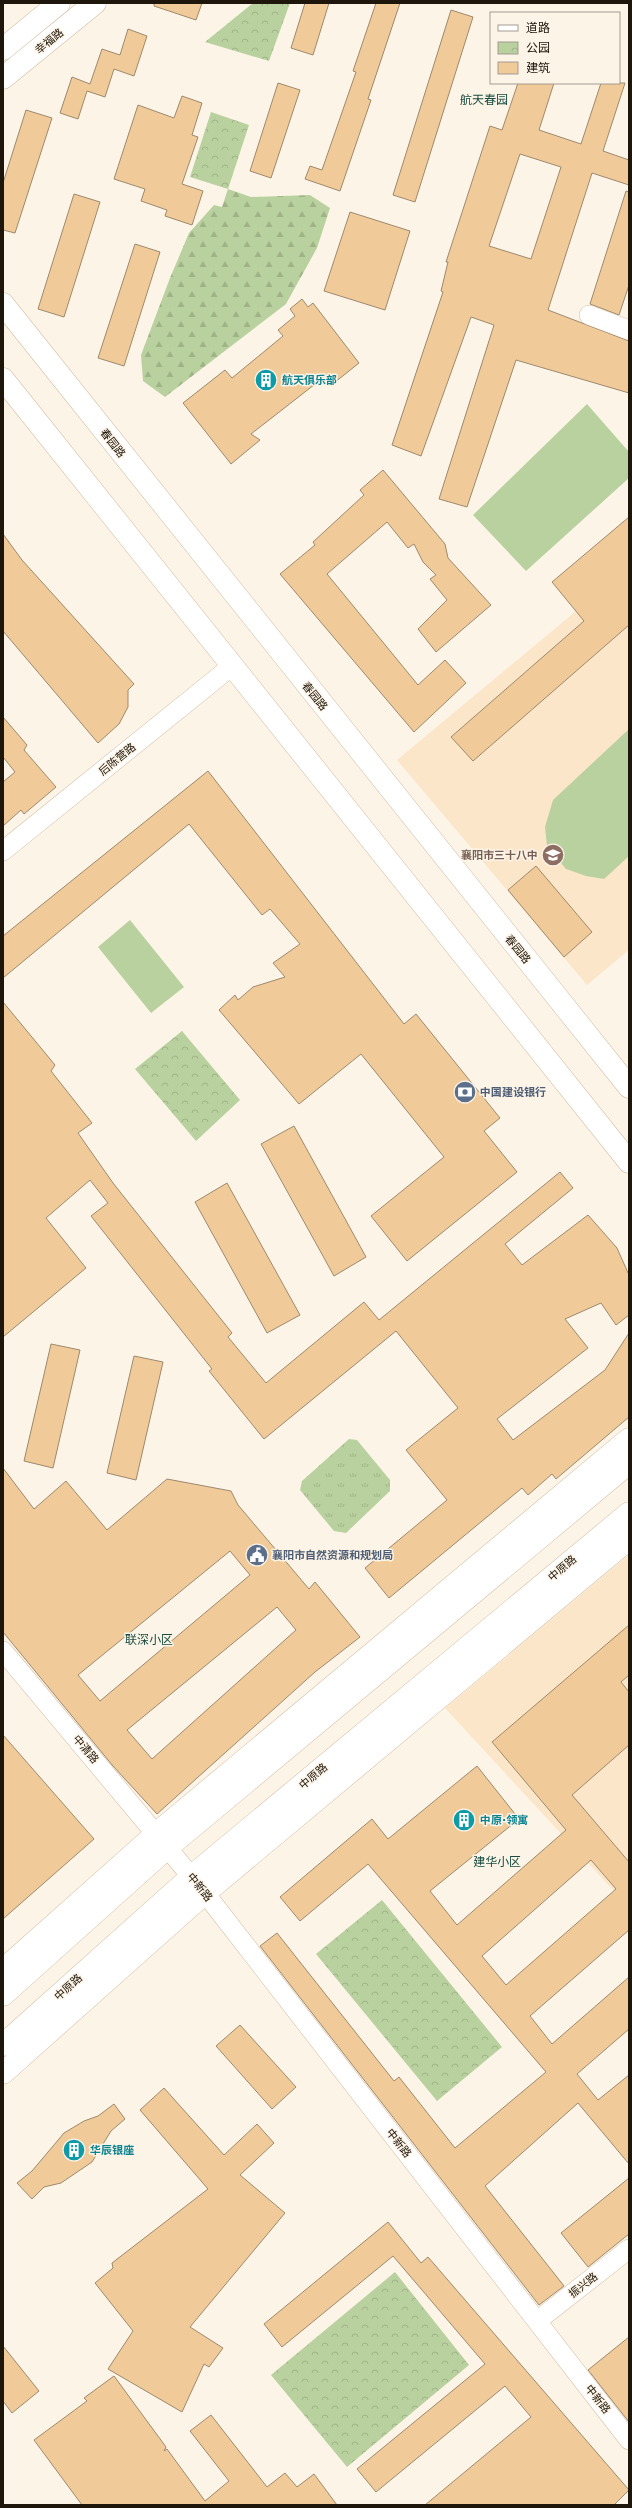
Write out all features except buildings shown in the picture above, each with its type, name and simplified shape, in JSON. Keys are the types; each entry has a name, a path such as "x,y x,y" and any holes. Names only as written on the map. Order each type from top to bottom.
{"main road":[{"name":"幸福路","path":"3,50 59,3"},
{"name":"幸福路","path":"3,78 95,3"},
{"name":"春园路","path":"3,304 629,1087"},
{"path":"3,379 629,1162"},
{"path":"3,1995 162,1841 629,1439"},
{"path":"3,1970 629,1463"},
{"name":"中原路","path":"3,2045 198,1884 629,1513"},
{"path":"3,2073 198,1884 629,1539"}],"street":[{"path":"590,314 629,330"},
{"name":"后陈营路","path":"3,851 232,666"},
{"name":"中清路","path":"3,1650 162,1841"},
{"name":"中新路","path":"162,1841 198,1884 629,2440"},
{"name":"振兴路","path":"537,2321 629,2249"}],"shaded area":[{"name":"襄阳市三十八中","path":"629,567 629,950 587,985 397,760"},
{"path":"629,1555 629,1899 625,1903 445,1708"}],"green space":[{"path":"253,3 290,3 269,61 205,42"},
{"path":"211,112 249,125 228,189 190,177"},
{"path":"228,189 251,197 310,195 330,208 317,248 286,304 165,397 143,381 141,355 170,278 189,233 214,205 222,207"},
{"path":"587,404 629,452 629,478 526,571 473,515"},
{"path":"629,729 629,856 604,879 586,876 566,869 547,846 545,827 553,800"},
{"path":"130,920 184,987 151,1013 98,947"},
{"path":"182,1031 240,1100 196,1141 135,1069"},
{"path":"349,1439 357,1440 390,1480 390,1491 346,1533 334,1531 300,1490 302,1481"},
{"path":"382,1900 502,2047 437,2101 316,1954"},
{"path":"395,2272 469,2365 347,2467 271,2375"}],"place":[{"name":"航天俱乐部","path":"266,380"},
{"name":"襄阳市三十八中","path":"553,855"},
{"name":"中国建设银行","path":"465,1092"},
{"name":"襄阳市自然资源和规划局","path":"257,1555"},
{"name":"中原·领寓","path":"464,1820"},
{"name":"华辰银座","path":"74,2150"}],"district":[{"name":"航天春园","path":"484,100"},
{"name":"联深小区","path":"149,1640"},
{"name":"建华小区","path":"497,1862"}]}
